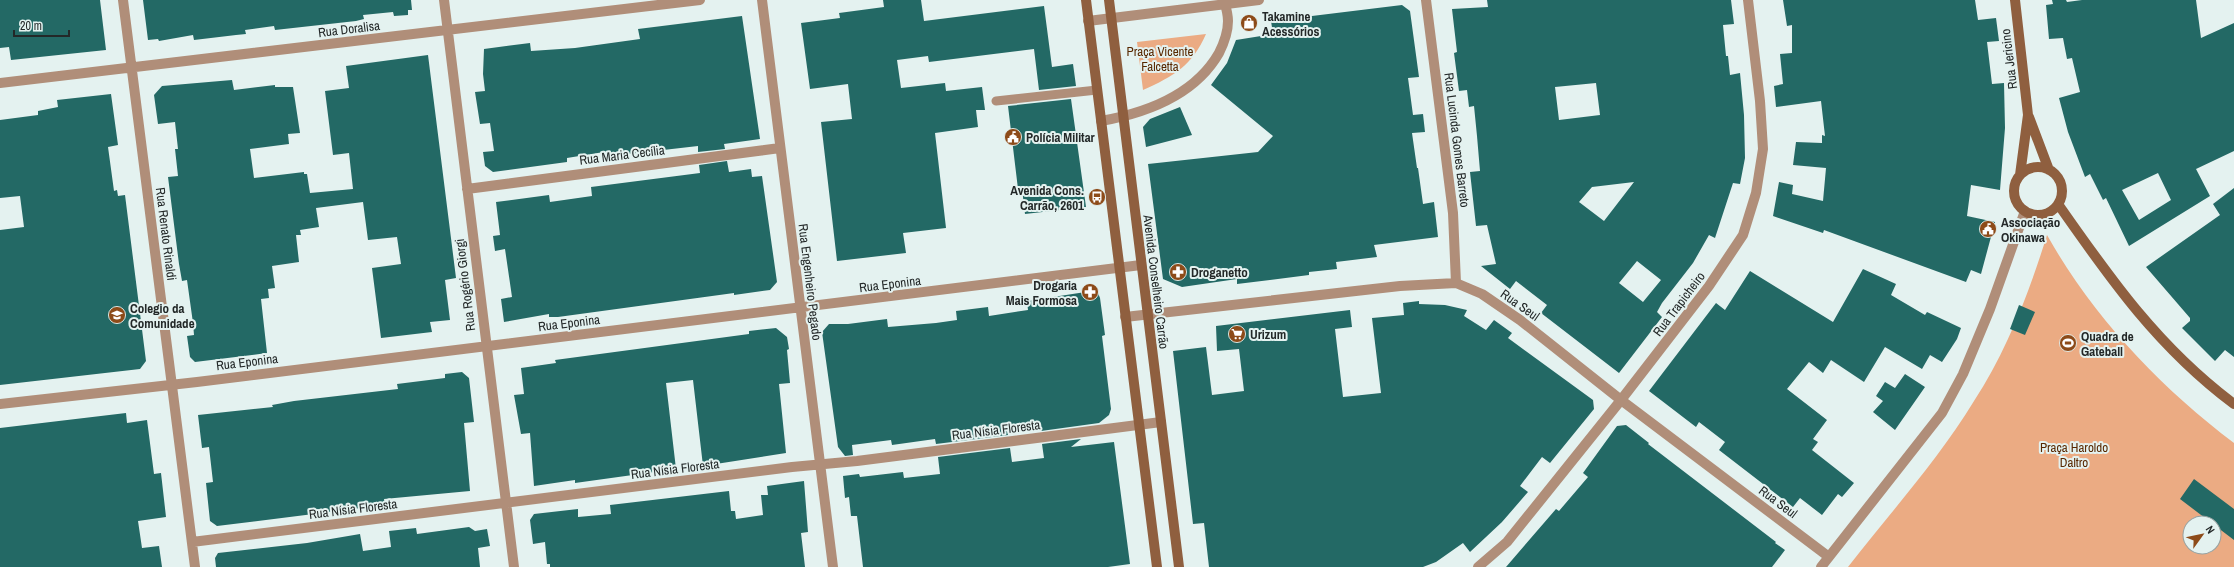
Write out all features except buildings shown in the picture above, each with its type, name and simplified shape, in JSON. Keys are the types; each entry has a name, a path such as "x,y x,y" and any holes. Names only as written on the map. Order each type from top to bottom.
{"main road":[{"path":"1086,0 1156,567"},
{"name":"Avenida Conselheiro Carrão","path":"1109,0 1179,567"},
{"name":"Rua Jericino","path":"2015,0 2028,115 2020,175"},
{"name":"Rua Jericino","path":"2028,115 2049,170"},
{"path":"2034,167 2049,170 2056,175 2062,189 2058,204 2046,213 2039,215 2025,211 2015,198 2015,186 2020,175 2034,167"},
{"path":"2058,204 2110,278 2161,340 2204,382 2234,404"}],"street":[{"name":"Rua Renato Rinaldi","path":"123,0 194,567"},
{"name":"Rua Rogério Giorgi","path":"444,0 514,567"},
{"name":"Rua Doralisa","path":"0,83 700,0"},
{"name":"Rua Engenheiro Pegado","path":"762,0 833,567"},
{"path":"1088,21 1225,2 1259,0"},
{"name":"Rua Lucinda Gomes Barreto","path":"1426,0 1454,213 1456,283"},
{"name":"Rua Trapicheiro","path":"1478,567 1507,542 1621,400 1709,286 1743,235 1756,193 1763,149 1760,101 1748,0"},
{"path":"1101,121 1123,117 1165,101 1187,89 1211,66 1227,34 1228,21 1225,2"},
{"name":"Rua Maria Cecília","path":"467,188 780,148"},
{"path":"1821,567 1942,413 1963,374 1990,309 2025,211"},
{"name":"Rua Eponina","path":"0,404 172,385 1141,265"},
{"name":"Rua Seul","path":"1125,317 1400,286 1456,283 1482,294 1520,320 1621,400 1829,557"},
{"name":"Rua Nísia Floresta","path":"192,542 1161,422"}],"lane":[{"path":"996,101 1097,90"}],"green space":[{"name":"Praça Vicente Falcetta","path":"1206,34 1195,54 1181,69 1164,80 1143,90 1137,42"},
{"name":"Praça Haroldo Daltro","path":"2047,235 2085,294 2130,349 2180,398 2234,443 2234,567 1848,567 1913,486 1960,423 1997,362 2025,300"}],"place":[{"name":"Takamine Acessórios","path":"1249,23"},
{"name":"Polícia Militar","path":"1013,137"},
{"name":"Avenida Cons. Carrão, 2601","path":"1097,197"},
{"name":"Associação Okinawa","path":"1988,229"},
{"name":"Droganetto","path":"1178,272"},
{"name":"Drogaria Mais Formosa","path":"1090,292"},
{"name":"Colegio da Comunidade","path":"117,315"},
{"name":"Urizum","path":"1237,334"},
{"name":"Quadra de Gateball","path":"2068,343"}]}
